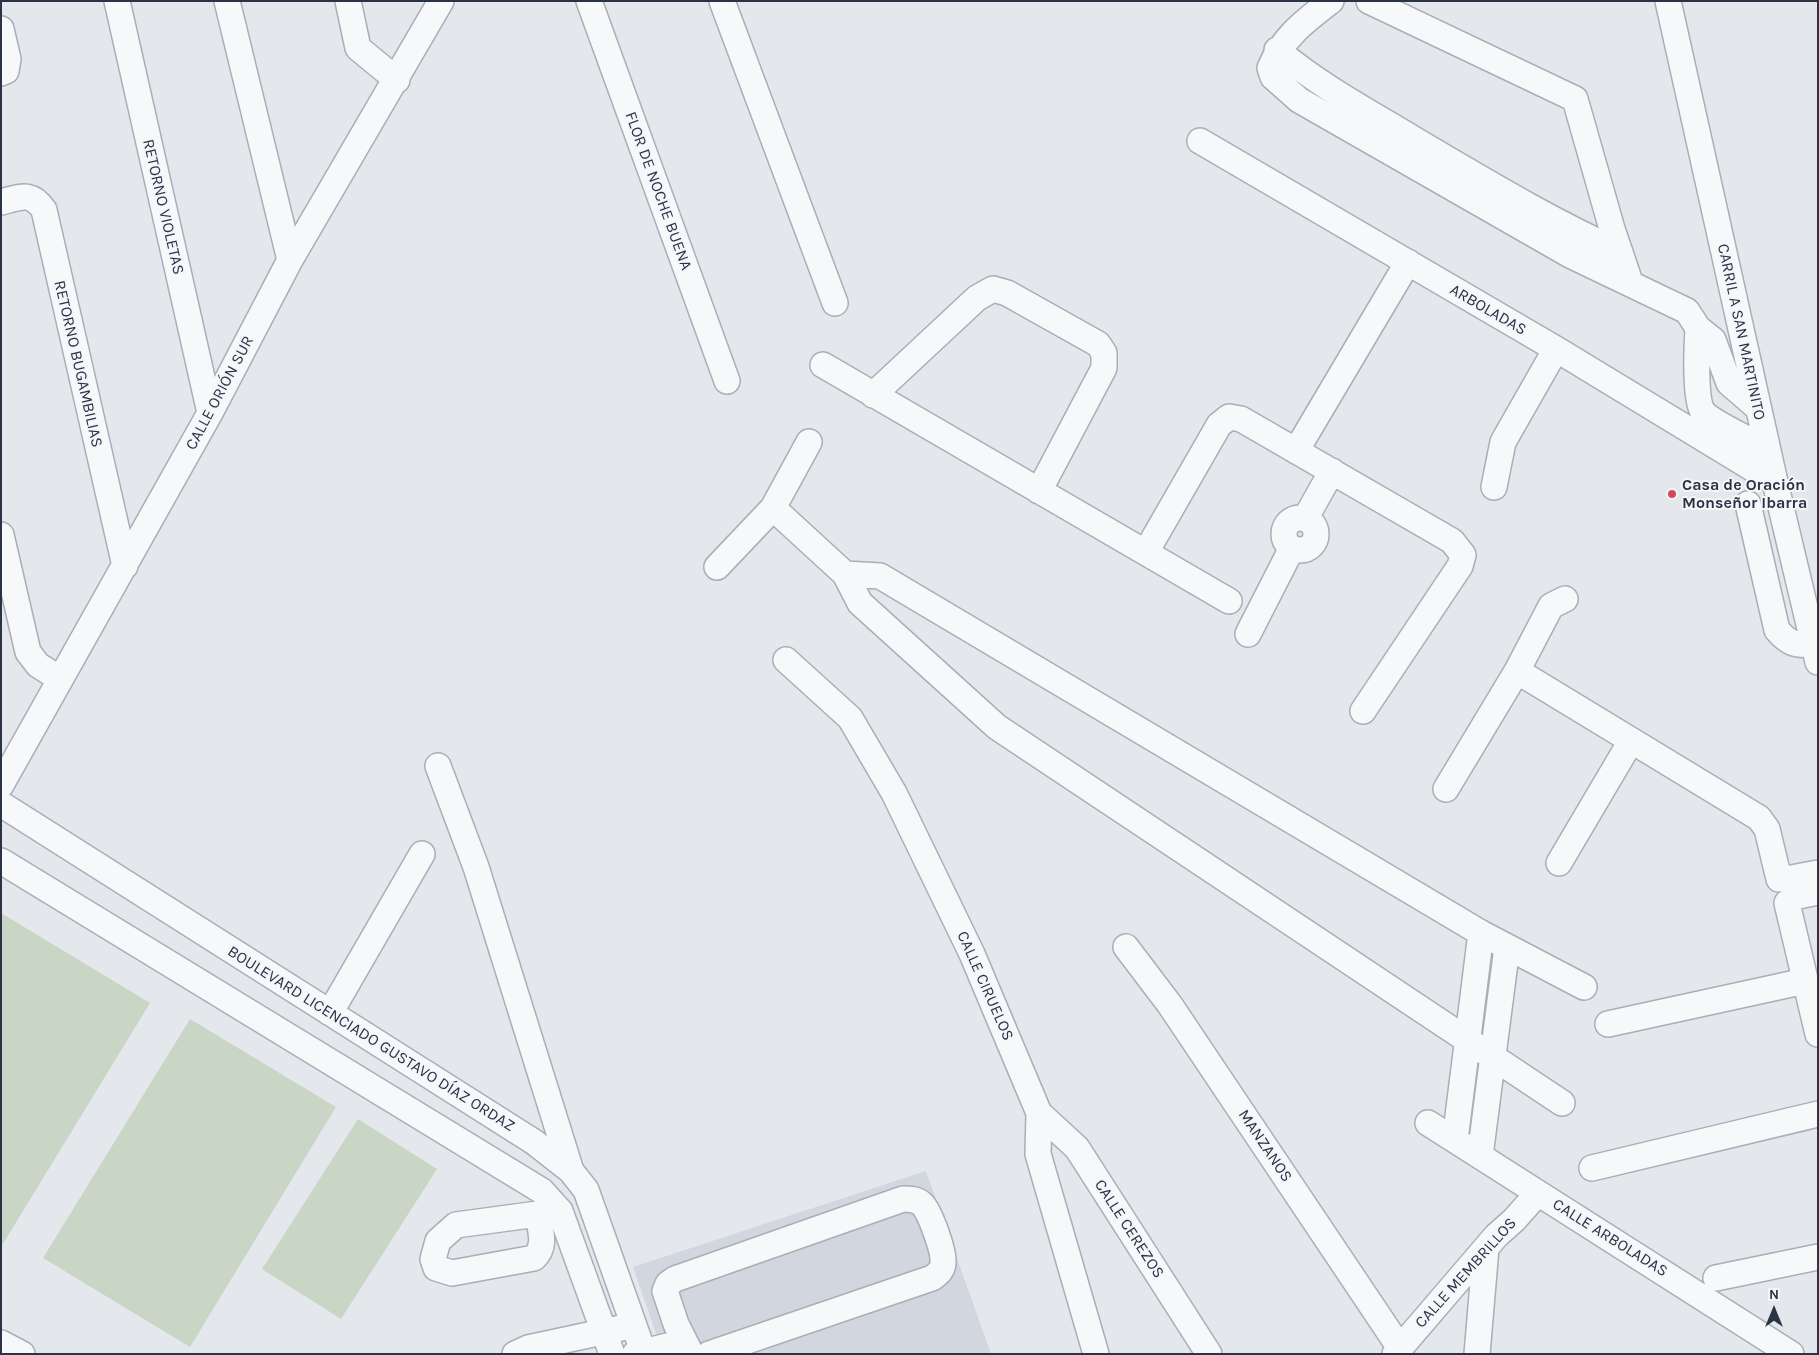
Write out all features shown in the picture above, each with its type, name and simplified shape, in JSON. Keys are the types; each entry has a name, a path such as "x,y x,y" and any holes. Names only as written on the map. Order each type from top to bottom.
{"street":[{"name":"RETORNO VIOLETAS","path":"118,1 210,413"},
{"path":"227,1 290,260"},
{"path":"348,1 358,48 397,80"},
{"name":"CALLE ORIÓN SUR","path":"1,785 210,413 290,260 397,80 441,1"},
{"name":"FLOR DE NOCHE BUENA","path":"589,1 727,381"},
{"path":"722,1 835,303"},
{"path":"1331,1 1294,29 1277,50 1270,68 1273,77 1289,93 1436,166 1574,244 1630,282 1687,311 1698,328 1713,340 1730,383 1758,408"},
{"path":"1368,1 1575,99 1630,282"},
{"name":"CARRIL A SAN MARTINITO","path":"1668,1 1758,408 1815,653"},
{"path":"1,29 8,58 6,70 1,73"},
{"path":"1277,50 1304,72 1436,166"},
{"path":"1289,93 1304,72"},
{"name":"ARBOLADAS","path":"1200,141 1556,349 1775,482"},
{"name":"RETORNO BUGAMBILIAS","path":"1,202 27,196 37,200 44,210 125,566"},
{"path":"1574,244 1620,252"},
{"path":"1296,451 1408,262"},
{"path":"873,394 977,298 993,289 1007,293 1098,344 1104,353 1104,368 1039,491"},
{"path":"1698,328 1696,350 1698,402 1705,414 1768,450"},
{"path":"1494,487 1503,442 1556,349"},
{"path":"823,365 1229,601"},
{"path":"1698,388 1730,383"},
{"path":"1146,552 1219,425 1229,417 1241,419 1452,541 1463,554 1460,566 1363,711"},
{"path":"718,568 773,508 809,442"},
{"path":"1248,634 1292,548 1308,548 1314,540 1316,535 1313,525 1305,519 1332,471"},
{"path":"1748,504 1777,630 1785,639 1815,653"},
{"path":"773,508 845,574 860,603 997,728 1562,1103"},
{"path":"1,536 28,652 38,665 60,680"},
{"path":"845,574 880,576 1481,932 1584,987"},
{"path":"1446,789 1517,671 1551,606 1565,599"},
{"name":"CALLE CIRUELOS","path":"786,660 850,718 894,793 972,954 1039,1113 1038,1154 1096,1354"},
{"path":"1517,671 1760,818 1767,829 1793,890 1805,981 1818,1034"},
{"path":"1559,864 1631,741"},
{"path":"438,766 476,867 571,1171"},
{"name":"BOULEVARD LICENCIADO GUSTAVO DÍAZ ORDAZ","path":"1,804 534,1142 571,1171 586,1190 635,1325 641,1353"},
{"path":"330,1013 422,854"},
{"path":"1,861 542,1191 549,1212 608,1343"},
{"path":"1793,890 1818,873"},
{"path":"1455,1140 1481,932"},
{"name":"MANZANOS","path":"1126,947 1170,1005 1397,1351"},
{"path":"1480,1156 1507,947"},
{"path":"1608,1024 1805,981"},
{"path":"281,1032 303,996"},
{"name":"CALLE CEREZOS","path":"1039,1113 1077,1148 1209,1354"},
{"path":"1592,1168 1818,1114"},
{"name":"CALLE ARBOLADAS","path":"1428,1123 1792,1354"},
{"name":"CALLE MEMBRILLOS","path":"1397,1351 1491,1242 1514,1220 1533,1189"},
{"path":"641,1353 680,1349 665,1291 668,1284 675,1279 903,1200 913,1199 921,1203 926,1210 942,1250 943,1263 940,1273 932,1278 709,1354"},
{"path":"1476,1354 1491,1242"},
{"path":"1716,1278 1818,1257"},
{"path":"524,1352 608,1343 635,1325"},
{"path":"1,1343 22,1354"}],"shaded area":[{"path":"926,1171 991,1354 663,1354 633,1267"}],"green space":[{"path":"1,913 150,1003 1,1247"},
{"path":"190,1019 336,1107 190,1347 43,1258"},
{"path":"358,1119 437,1169 341,1319 262,1269"}],"place":[{"name":"Casa de Oración Monseñor Ibarra","path":"1672,494"}]}
